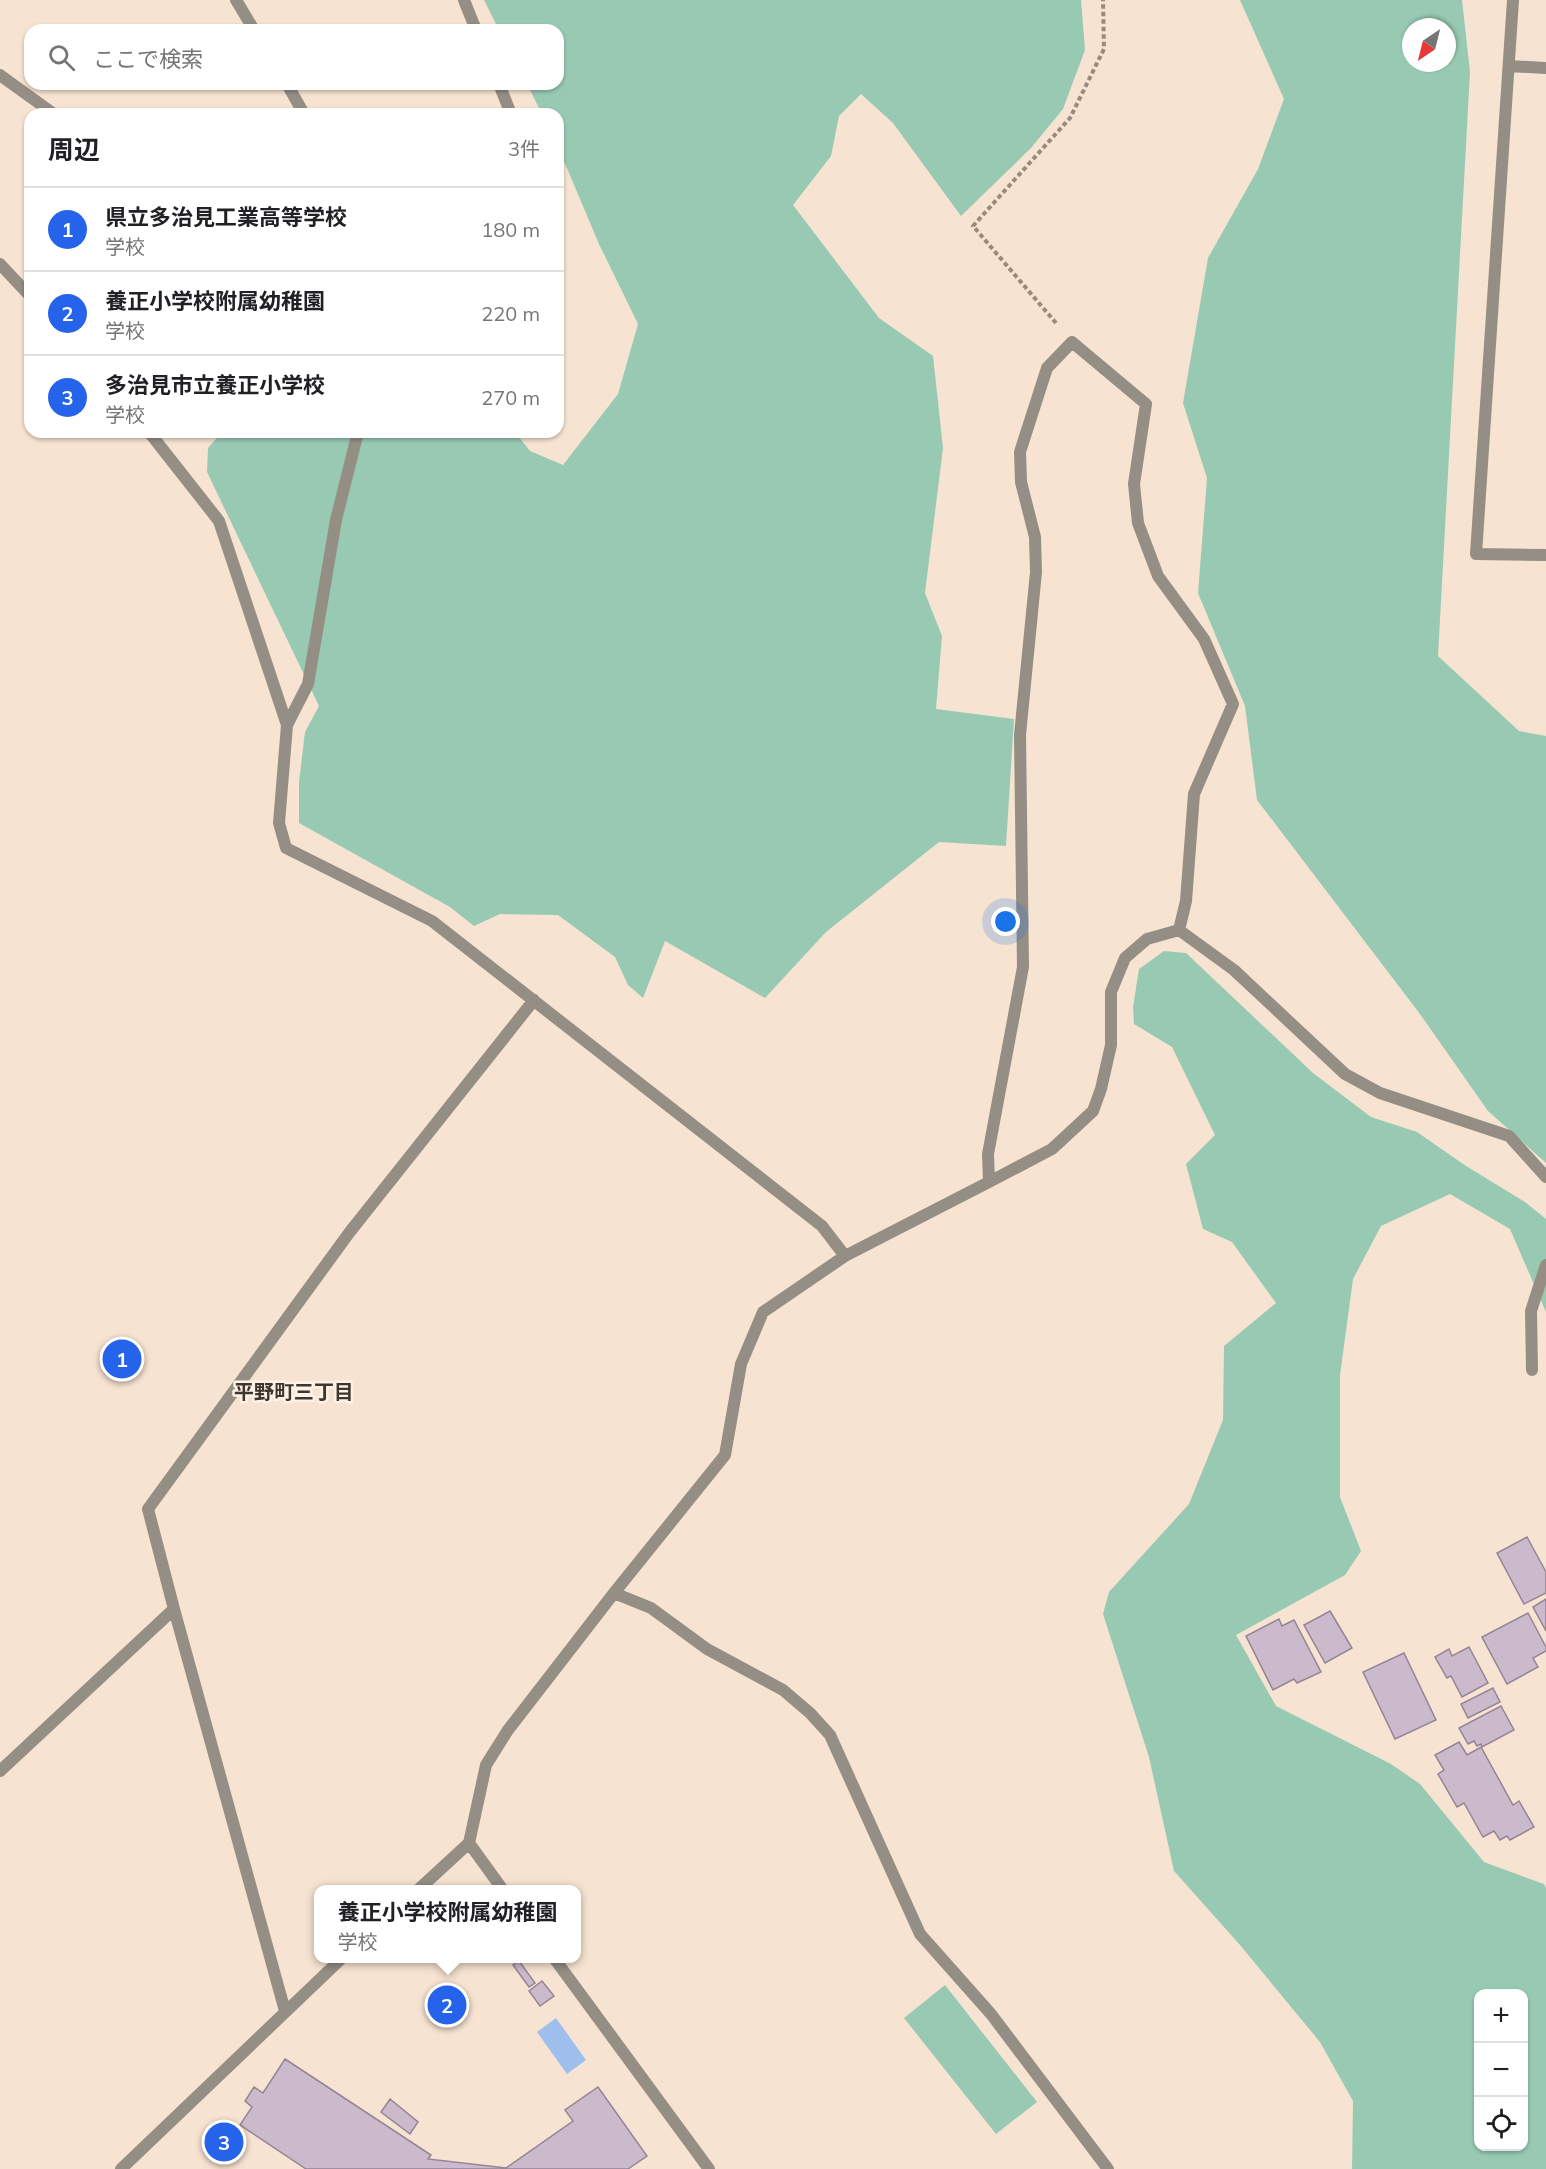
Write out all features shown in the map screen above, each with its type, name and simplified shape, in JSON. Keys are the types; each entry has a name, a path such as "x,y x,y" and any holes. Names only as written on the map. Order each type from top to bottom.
{"street":[{"path":"237,0 251,24"},
{"path":"464,0 474,24"},
{"path":"1513,0 1476,554 1546,555"},
{"path":"1509,66 1546,68"},
{"path":"0,75 46,108"},
{"path":"290,90 300,108"},
{"path":"501,90 509,108"},
{"path":"0,264 24,290"},
{"path":"989,1182 988,1154 1023,967 1020,735 1036,572 1035,537 1021,482 1020,452 1047,368 1072,342 1146,404 1134,484 1138,523 1158,576 1204,639 1233,704 1194,794 1186,901 1179,930"},
{"path":"154,438 219,521 287,725"},
{"path":"356,438 336,520 308,684 287,725 279,823 286,848 432,921 822,1226 845,1256"},
{"path":"1179,930 1234,970 1345,1074 1380,1093 1509,1136 1546,1177"},
{"path":"423,1885 469,1843 486,1765 508,1730 725,1455 741,1364 764,1312 845,1256 1052,1149 1093,1111 1101,1089 1111,1046 1111,992 1125,958 1147,939 1179,930"},
{"path":"285,2011 148,1509 349,1233 534,1000"},
{"path":"1532,1371 1531,1311 1546,1265"},
{"path":"614,1593 651,1608 707,1649 783,1690 810,1713 830,1736 920,1934 991,2014 1108,2169"},
{"path":"0,1772 174,1609"},
{"path":"469,1843 499,1885"},
{"path":"120,2169 338,1963"},
{"path":"557,1963 709,2169"}],"path":[{"path":"1072,342 973,226 1070,118 1104,49 1103,0"}],"green space":[{"path":"484,0 1081,0 1085,50 1063,109 1031,148 961,216 893,123 861,94 839,116 831,156 793,205 879,318 933,356 943,448 925,593 942,636 936,709 1014,719 1006,846 939,842 826,932 765,998 665,941 643,998 628,985 615,957 558,915 500,914 474,926 450,907 299,823 299,782 305,732 319,706 207,472 208,448 217,438 520,438 530,451 563,465 618,394 638,324 599,244 564,161 564,108 539,108 530,90 564,90 564,24 496,24"},
{"path":"1240,0 1462,0 1470,72 1438,656 1519,731 1546,736 1546,1163 1488,1111 1420,1014 1257,800 1245,706 1198,593 1207,478 1183,403 1208,258 1258,169 1284,99"},
{"path":"1164,951 1186,953 1313,1073 1371,1117 1417,1132 1466,1166 1525,1202 1546,1219 1546,1312 1510,1229 1450,1194 1381,1226 1353,1279 1340,1375 1340,1497 1361,1551 1345,1575 1236,1635 1276,1706 1391,1764 1420,1784 1484,1862 1544,1884 1546,1888 1546,2169 1352,2169 1353,2101 1320,2042 1240,1945 1174,1871 1149,1757 1103,1614 1109,1592 1189,1504 1223,1420 1224,1346 1276,1303 1232,1242 1203,1229 1186,1164 1215,1135 1172,1047 1134,1024 1133,1007 1139,969"},
{"path":"945,1985 1037,2102 996,2134 904,2018"}],"water":[{"path":"556,2018 586,2060 567,2074 537,2032"}],"building":[{"path":"1527,1537 1546,1572 1546,1593 1524,1604 1497,1553"},
{"path":"1546,1599 1546,1631 1533,1607"},
{"path":"1330,1611 1352,1648 1325,1663 1304,1625"},
{"path":"1528,1613 1546,1651 1533,1658 1538,1667 1507,1684 1482,1637"},
{"path":"1279,1619 1282,1626 1294,1620 1321,1672 1297,1683 1294,1679 1273,1690 1246,1636"},
{"path":"1469,1647 1488,1683 1462,1697 1451,1676 1447,1678 1435,1657 1449,1649 1452,1656"},
{"path":"1404,1653 1436,1720 1395,1739 1363,1672"},
{"path":"1493,1688 1500,1702 1468,1718 1461,1704"},
{"path":"1501,1706 1514,1730 1482,1747 1481,1744 1477,1746 1474,1741 1468,1744 1459,1728"},
{"path":"1459,1742 1467,1755 1481,1747 1513,1805 1519,1801 1534,1827 1510,1840 1507,1836 1500,1840 1494,1831 1483,1837 1464,1803 1457,1807 1438,1774 1444,1770 1435,1755"},
{"path":"520,1963 535,1983 529,1987 513,1965"},
{"path":"542,1981 554,1996 540,2006 529,1991"},
{"path":"285,2059 431,2155 428,2159 506,2168 573,2121 565,2110 598,2087 647,2156 628,2169 306,2169 240,2125 252,2107 245,2101 254,2087 263,2093"},
{"path":"390,2099 418,2122 410,2134 381,2112"}],"place":[{"name":"県立多治見工業高等学校","path":"122,1359"},
{"name":"養正小学校附属幼稚園","path":"447,2005"},
{"name":"多治見市立養正小学校","path":"224,2142"}],"district":[{"name":"平野町三丁目","path":"294,1391"}]}
